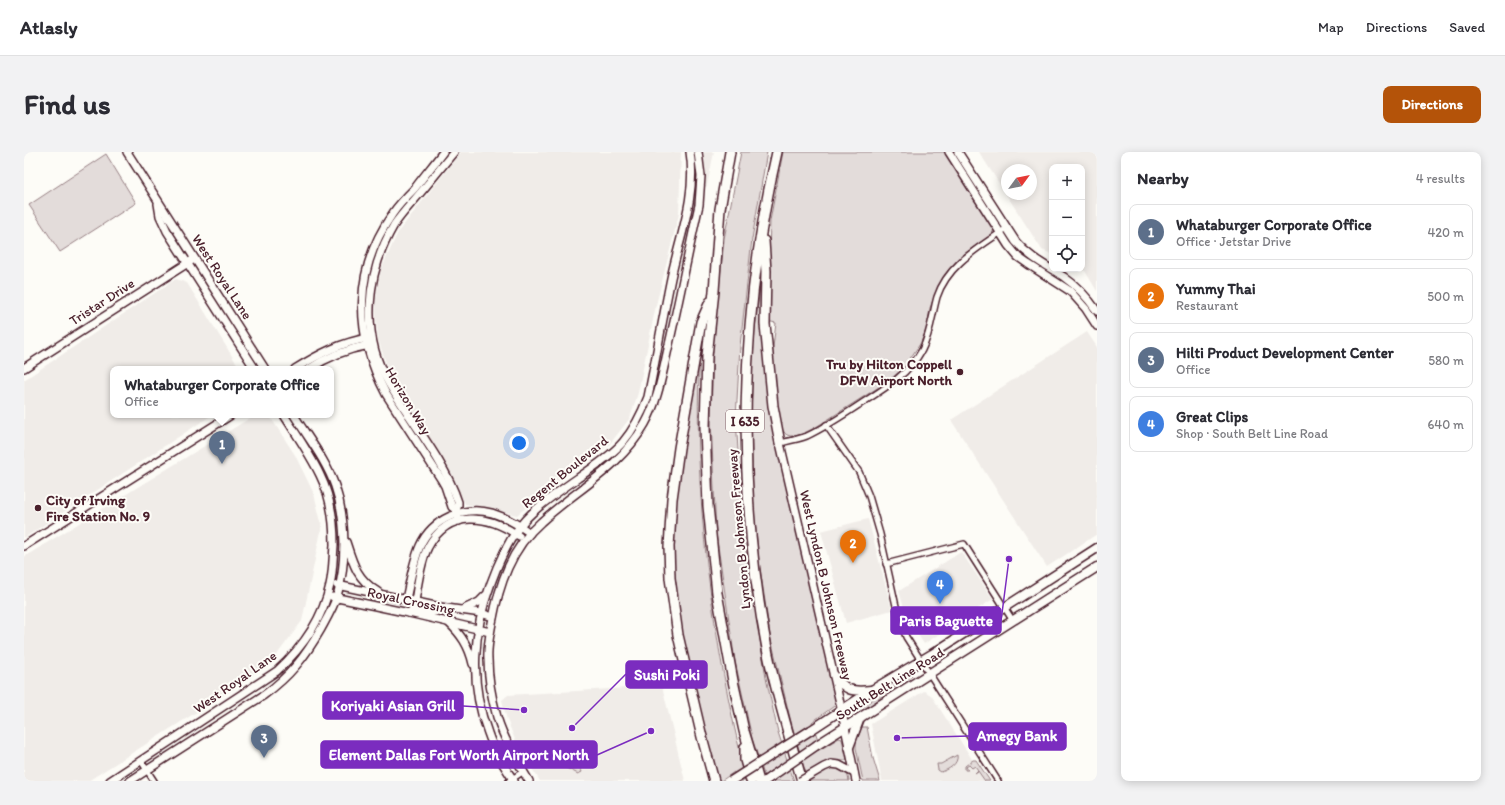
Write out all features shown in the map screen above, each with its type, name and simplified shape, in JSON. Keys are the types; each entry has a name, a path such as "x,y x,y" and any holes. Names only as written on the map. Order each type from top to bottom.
{"highway":[{"name":"Lyndon B Johnson Freeway","path":"730,152 720,209 707,364 705,427 708,506 717,593 732,681 744,731 759,781"},
{"name":"Lyndon B Johnson Freeway","path":"777,152 763,219 752,307 745,414 749,517 757,584 768,655 776,691 801,781"},
{"path":"763,219 766,271 765,324 773,406 780,443"},
{"path":"714,291 701,322 675,473 669,547 670,578 678,635 714,781"},
{"path":"744,731 746,760 751,781"}],"main road":[{"name":"South Belt Line Road","path":"731,781 1097,548"},
{"name":"South Belt Line Road","path":"765,781 817,745 1097,567"},
{"path":"834,675 843,687 849,690 872,690"},
{"path":"849,747 860,718"}],"street":[{"name":"West Royal Lane","path":"127,152 263,366"},
{"name":"Horizon Way","path":"443,152 386,223 367,266 362,296 362,319 386,394 441,479 452,507 457,512 460,521"},
{"name":"Horizon Way","path":"369,341 370,296 379,257 395,224 454,152"},
{"name":"Regent Boulevard","path":"512,780 487,732 480,704 476,676 475,656 478,629 486,594 500,560 520,526 531,514 550,498 613,452 630,431 644,408 648,397 671,278 691,195 692,175 690,152"},
{"name":"Regent Boulevard","path":"530,781 514,756 504,736 495,705 488,664 490,632 502,579 507,567 524,539 542,521 619,460 638,437 647,422 659,391 699,205 701,176 698,152"},
{"path":"949,152 1000,233 1018,257 1059,283 1074,295 1086,309 1097,326"},
{"path":"958,152 1007,228 1024,251 1075,285 1085,294 1097,311"},
{"path":"418,184 424,189"},
{"name":"West Royal Lane","path":"157,200 160,216 167,231 253,366"},
{"path":"780,443 805,436 826,425 901,376 908,369 922,349 931,327 938,297 947,279 959,262 1007,228"},
{"name":"Tristar Drive","path":"24,368 194,259"},
{"path":"300,366 327,350 369,341"},
{"path":"314,366 329,357 369,341"},
{"name":"Horizon Way","path":"380,374 410,417 448,477 458,502 457,512"},
{"path":"403,421 410,417"},
{"path":"24,546 226,418"},
{"name":"West Royal Lane","path":"110,781 257,685 290,658 302,645 311,631 331,584 334,532 332,508 320,473 286,418"},
{"name":"West Royal Lane","path":"130,781 282,682 300,662 313,643 329,614 340,585 344,537 340,504 335,485 324,462 296,418"},
{"path":"826,425 859,472 869,496 898,615 906,637 998,781"},
{"name":"West Lyndon B Johnson Freeway","path":"780,443 834,675 856,781"},
{"path":"406,599 420,545 426,535 436,524 457,512 490,512 520,526 530,533"},
{"path":"415,601 423,560 434,538 445,528 471,518 488,520 516,533 524,539"},
{"path":"344,537 353,564 361,579 383,595"},
{"path":"886,564 964,544 1013,621"},
{"path":"416,556 423,560"},
{"name":"Royal Crossing","path":"331,584 459,610 481,613 493,617"},
{"path":"409,613 413,609 432,612 459,610 479,602 486,594"},
{"name":"Royal Crossing","path":"327,596 490,632"},
{"path":"329,614 336,606 350,601"},
{"path":"448,622 461,634 466,642 476,676"},
{"path":"257,685 264,695"},
{"path":"141,761 154,781"},
{"path":"801,781 831,764 838,765 854,773"},
{"path":"512,780 524,772"}],"shaded area":[{"path":"461,152 681,152 679,214 656,305 638,393 630,418 609,445 547,490 517,515 465,504 449,472 393,384 378,339 375,305 380,272 398,232"},
{"path":"698,152 714,152 707,186 700,191"},
{"path":"741,152 767,152 752,239 740,346 736,418 743,532 766,678 778,732 794,781 766,781 752,738 735,661 716,533 711,420 713,347 724,239"},
{"path":"783,152 945,152 994,230 991,235 961,256 945,274 930,308 927,328 920,344 904,367 890,380 816,427 794,436 787,435 783,430 780,421 775,394 773,366 773,347 776,323 767,321 770,221"},
{"path":"979,152 1097,152 1097,291 1085,271 1085,164 1049,164 1049,253 1042,250 1010,200 1037,200 1037,164 1001,164 1001,186"},
{"path":"106,154 136,203 60,252 29,205"},
{"path":"761,278 762,327 767,393 797,534 837,704 812,722 821,749 839,738 842,739 847,760 841,760 839,765 847,772 849,781 808,781 791,722 770,635 759,561 753,499 751,419 753,346"},
{"path":"176,279 187,283 238,366 110,366 110,418 207,418 24,538 24,380"},
{"path":"1087,332 1097,347 1097,534 1047,567 951,420"},
{"path":"700,351 698,405 699,460 707,568 724,675 747,781 737,781 734,772 721,781 717,781 687,663 676,603 672,543 675,494 682,446"},
{"path":"250,418 271,418 295,455 314,494 322,526 302,621 276,656 236,687 88,781 24,781 24,557"},
{"path":"868,519 892,610 846,623 821,531"},
{"path":"961,552 993,599 924,644 907,618 899,591"},
{"path":"911,675 912,676 885,694 858,715 855,711"},
{"path":"662,686 685,781 540,781 518,747 507,720 502,700 508,695"},
{"path":"924,691 931,695 986,781 882,781 871,724"},
{"path":"862,727 867,727 873,758 880,781 863,781 856,748 856,735 859,735"},
{"path":"546,751 550,753 549,756 574,770 577,767 580,768 582,772 578,774 551,760 542,758 540,754"},
{"path":"957,755 955,764 947,770 941,772 938,770 937,764 941,764"},
{"path":"973,760 976,760 990,781 985,781 978,771 975,773 978,770 975,766 972,768 969,765 966,767 968,770 965,770 965,766"}],"place":[{"name":"Tru by Hilton Coppell DFW Airport North","path":"960,372"},
{"name":"Whataburger Corporate Office","path":"222,464"},
{"name":"City of Irving Fire Station No. 9","path":"38,508"},
{"name":"Paris Baguette","path":"1009,559"},
{"name":"Yummy Thai","path":"853,563"},
{"name":"Great Clips","path":"940,604"},
{"name":"Koriyaki Asian Grill","path":"524,710"},
{"name":"Sushi Poki","path":"572,728"},
{"name":"Element Dallas Fort Worth Airport North","path":"651,731"},
{"name":"Amegy Bank","path":"897,738"},
{"name":"Hilti Product Development Center","path":"264,758"}]}
